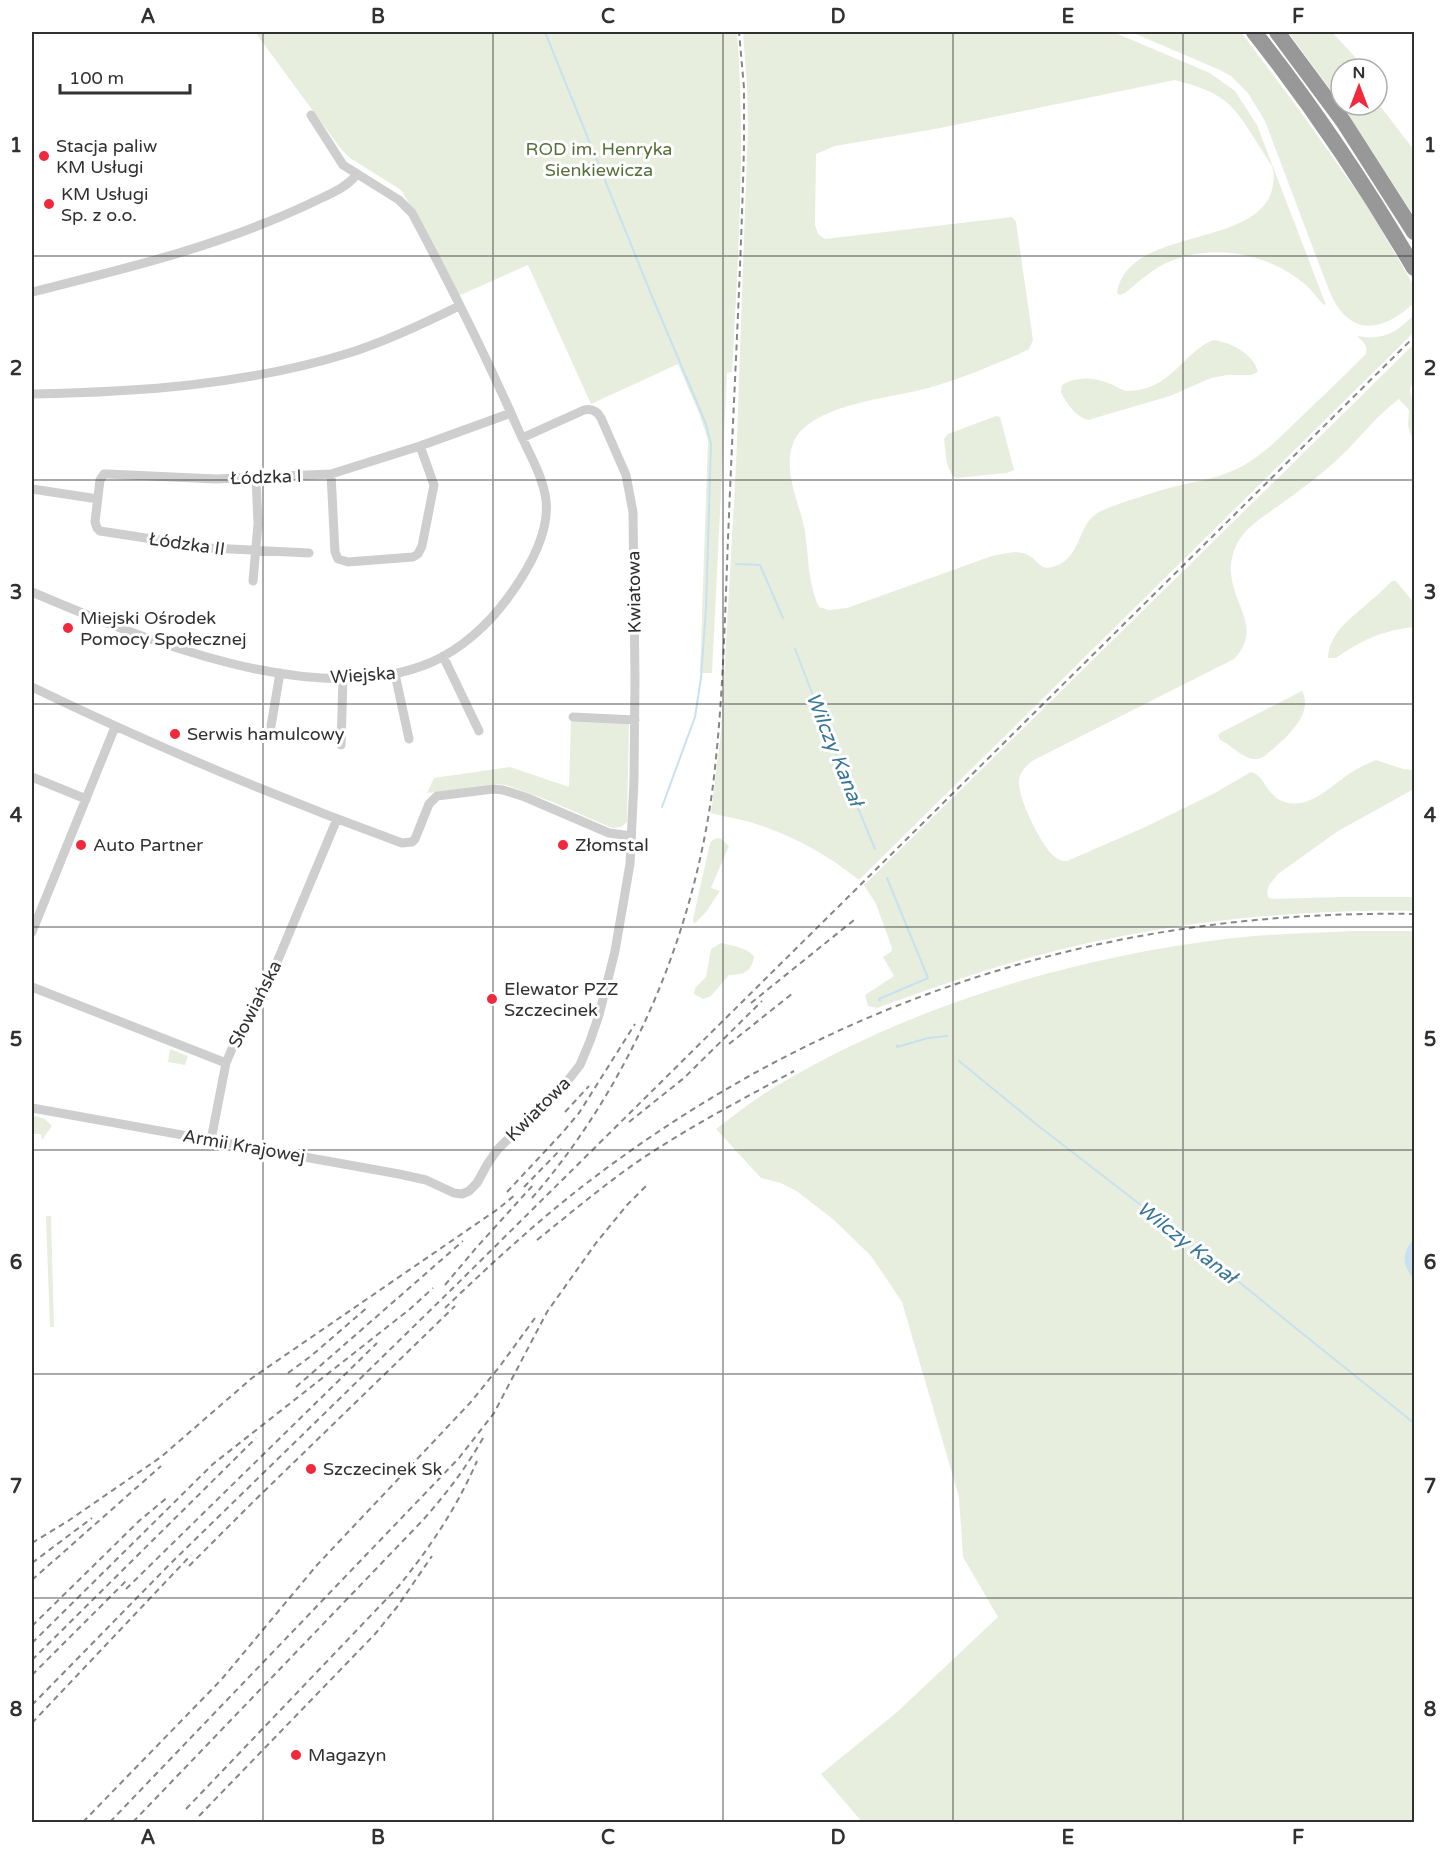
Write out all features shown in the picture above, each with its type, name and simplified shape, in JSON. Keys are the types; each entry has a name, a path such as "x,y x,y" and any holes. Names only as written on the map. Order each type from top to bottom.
{"highway":[{"path":"1254,32 1347,160 1414,268"},
{"path":"1277,32 1350,131 1414,232"}],"street":[{"path":"311,115 341,163 410,209 522,438"},
{"path":"32,292 147,263 210,244 271,221 333,192 348,184 357,174"},
{"path":"32,394 163,389 265,374 358,350 459,306"},
{"name":"Kwiatowa","path":"454,1193 465,1193 477,1183 498,1149 570,1079 583,1058 603,1001 629,876 635,720 634,522 630,491 621,461 601,418 591,409 522,438"},
{"name":"Łódzka I","path":"98,499 100,480 102,476 108,474 195,479 331,474 420,446 511,413"},
{"name":"Wiejska","path":"32,592 123,629 228,662 280,673 313,677 371,677 395,674 425,665 443,656 470,637 503,604 526,570 540,539 546,519 546,498 522,438"},
{"path":"331,474 335,552 340,561 410,558 416,556 420,551 434,490 420,446"},
{"path":"253,581 256,552 256,477"},
{"path":"32,489 98,499"},
{"name":"Łódzka II","path":"98,499 95,522 100,531 196,546 256,552 309,553"},
{"path":"443,656 479,731"},
{"path":"271,726 280,673"},
{"path":"395,674 409,739"},
{"path":"341,745 343,678"},
{"path":"32,687 115,727 337,819 406,843 412,842 415,838 429,804 437,796 493,789 525,797 601,830 631,836"},
{"path":"573,717 635,720"},
{"path":"32,932 115,727"},
{"path":"32,777 86,799"},
{"name":"Słowiańska","path":"32,987 226,1064 234,1044 272,974 337,819"},
{"path":"211,1140 226,1064"},
{"name":"Armii Krajowej","path":"32,1108 408,1175 434,1183 454,1193"}],"green space":[{"name":"ROD im. Henryka Sienkiewicza","path":"255,32 737,32 741,117 739,244 732,372 727,373 712,673 700,673 708,440 678,364 591,404 528,265 458,296 427,233 401,190 350,158 341,149"},
{"path":"743,32 1113,32 1210,73 1235,91 1257,125 1326,305 1307,286 1277,266 1260,259 1224,253 1206,253 1171,261 1153,271 1125,293 1120,295 1117,293 1126,272 1144,257 1168,246 1222,230 1246,220 1264,206 1273,185 1272,166 1232,107 1208,91 1189,84 1175,80 935,129 835,146 816,154 815,225 818,234 825,239 1012,217 1016,222 1033,340 1029,349 966,376 919,390 858,403 819,418 804,428 794,441 790,473 804,526 812,587 819,607 829,610 847,608 1006,553 1024,553 1046,568 1055,566 1070,556 1090,519 1096,514 1162,490 1221,475 1248,463 1285,433 1365,355 1366,347 1357,336 1375,337 1389,334 1414,315 1414,332 859,880 823,854 784,834 751,822 711,813 721,732 736,465 748,126"},
{"path":"1131,32 1241,32 1368,207 1414,286 1414,303 1396,317 1377,325 1358,324 1349,319 1331,295 1265,121 1248,93 1231,76 1220,70"},
{"path":"1288,32 1332,32 1355,57 1329,57 1329,88"},
{"path":"1350,117 1389,117 1414,150 1414,216"},
{"path":"1214,340 1227,343 1247,354 1258,372 1251,375 1211,378 1170,396 1088,420 1079,416 1072,409 1061,392 1062,385 1086,378 1105,382 1126,391 1144,389 1165,379 1196,350"},
{"path":"1414,344 1414,377 1410,390 1414,410 1414,443 1408,426 1409,410 1399,399 1383,412 1332,464 1256,522 1239,540 1232,556 1231,573 1244,617 1246,637 1234,659 1032,761 1022,772 1019,788 1026,809 1043,842 1055,857 1067,861 1143,828 1213,794 1251,772 1259,777 1275,797 1290,803 1300,803 1320,795 1355,770 1376,760 1403,769 1414,770 1414,789 1338,831 1278,874 1269,885 1267,893 1269,898 1274,899 1414,897 1414,911 1269,916 1126,935 1012,962 877,1008 868,1006 865,995 894,976 883,957 892,951 892,948 876,904 864,885"},
{"path":"996,416 1000,417 1014,470 1007,473 956,478 948,466 944,439 948,434"},
{"path":"1392,581 1396,581 1414,603 1414,627 1373,637 1336,658 1328,658 1329,649 1336,634 1347,621"},
{"path":"1302,691 1305,708 1298,723 1286,738 1263,757 1252,759 1220,740 1218,735 1220,733"},
{"path":"571,721 629,723 627,822 621,827 612,828 506,785 494,784 427,793 434,778 510,767 569,787"},
{"path":"720,838 729,846 711,888 720,891 706,912 694,924 693,919 710,843"},
{"path":"1352,931 1414,931 1414,1239 1407,1249 1405,1260 1414,1280 1414,1822 862,1822 821,1774 896,1713 998,1617 963,1557 959,1497 902,1302 871,1256 834,1220 798,1192 781,1183 761,1178 716,1129 770,1090 830,1057 883,1031 994,989 1051,972 1167,947 1241,937"},
{"path":"721,943 747,951 754,956 753,961 746,972 729,975 711,996 703,999 694,994 695,988 706,977 711,949"},
{"path":"170,1049 188,1056 185,1065 168,1062"},
{"path":"32,1115 45,1119 52,1126 42,1140 41,1134 32,1134"},
{"path":"46,1216 51,1216 54,1327 50,1327"}],"water":[{"path":"1414,1239 1414,1280 1405,1265 1405,1254"}],"waterway":[{"path":"545,32 706,424 711,444 706,609 701,678 695,717 662,807"},
{"path":"736,564 760,565 783,618"},
{"name":"Wilczy Kanał","path":"795,649 875,849"},
{"name":"Wilczy Kanał","path":"880,1001 879,999 928,978 887,878"},
{"name":"Wilczy Kanał","path":"897,1045 897,1047 928,1038 947,1036"},
{"name":"Wilczy Kanał","path":"959,1061 1414,1423"}],"railway":[{"path":"532,1198 567,1154 628,1057 653,1005 673,951 691,896 704,841 717,751 724,650 744,146 744,88 739,32"},
{"path":"32,1705 170,1564 450,1291 1414,337"},
{"path":"445,1308 559,1205 600,1173 691,1110 786,1056 884,1011 985,974 1089,947 1195,927 1303,916 1414,914"},
{"path":"751,1003 854,920"},
{"path":"729,1044 793,993"},
{"path":"629,1122 684,1078 762,1001"},
{"path":"507,1192 579,1113 635,1024"},
{"path":"537,1240 602,1188 661,1146 794,1071"},
{"path":"565,1112 589,1086"},
{"path":"524,1187 561,1149"},
{"path":"445,1285 534,1184"},
{"path":"110,1822 459,1458 494,1413 547,1312 596,1243 646,1186"},
{"path":"32,1543 161,1457 252,1378 515,1195"},
{"path":"296,1387 463,1241"},
{"path":"32,1643 213,1464 410,1309 433,1288"},
{"path":"288,1373 369,1306"},
{"path":"189,1566 455,1306"},
{"path":"83,1822 221,1680 317,1565 470,1403 535,1318"},
{"path":"126,1589 377,1343"},
{"path":"32,1660 256,1438"},
{"path":"133,1822 423,1520 455,1481 483,1438"},
{"path":"186,1809 398,1587 442,1527 477,1461"},
{"path":"32,1580 161,1466"},
{"path":"32,1626 139,1521 169,1496"},
{"path":"32,1563 92,1518"},
{"path":"32,1723 191,1555"},
{"path":"199,1816 375,1634 397,1607 432,1556"},
{"path":"32,1675 128,1579"}],"place":[{"name":"Stacja paliw KM Usługi","path":"44,156"},
{"name":"KM Usługi Sp. z o.o.","path":"49,204"},
{"name":"Miejski Ośrodek Pomocy Społecznej","path":"68,628"},
{"name":"Serwis hamulcowy","path":"175,734"},
{"name":"Auto Partner","path":"81,845"},
{"name":"Złomstal","path":"563,845"},
{"name":"Elewator PZZ Szczecinek","path":"492,999"},
{"name":"Szczecinek Sk","path":"311,1469"},
{"name":"Magazyn","path":"296,1755"}]}
